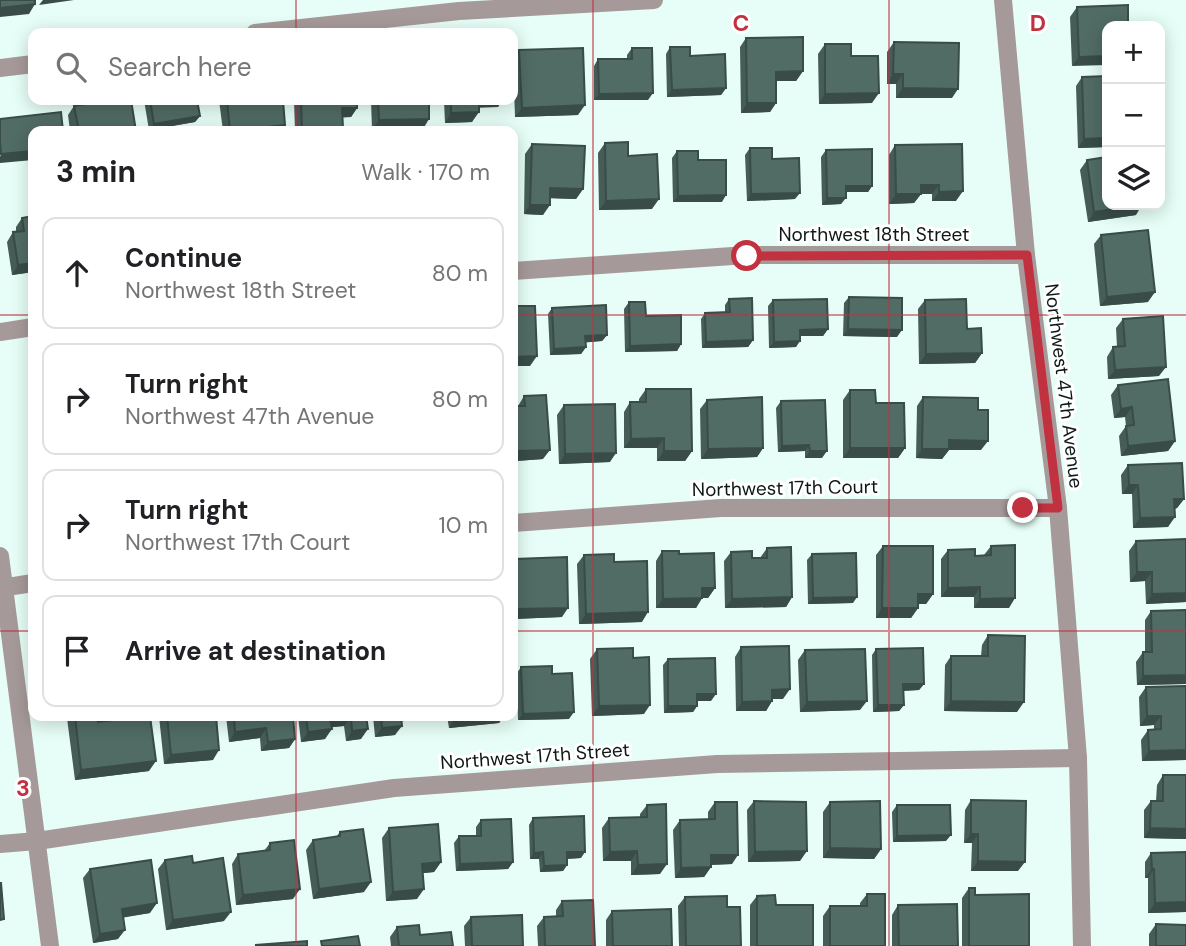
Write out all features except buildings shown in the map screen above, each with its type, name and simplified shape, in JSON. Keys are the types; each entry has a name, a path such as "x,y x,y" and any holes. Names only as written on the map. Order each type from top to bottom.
{"street":[{"path":"301,28 459,11 654,0"},
{"name":"Northwest 47th Avenue","path":"1003,0 1027,255 1058,508 1078,758 1082,946"},
{"path":"0,68 28,65"},
{"name":"Northwest 18th Street","path":"518,271 747,256 1027,255"},
{"path":"0,332 28,328"},
{"name":"Northwest 17th Court","path":"518,523 721,508 1058,508"},
{"path":"0,556 50,946"},
{"path":"2,588 28,584"},
{"name":"Northwest 17th Street","path":"0,844 37,841 394,788 717,764 1078,758"}],"route":[{"path":"747,256 1027,255 1058,508 1023,508"}]}
